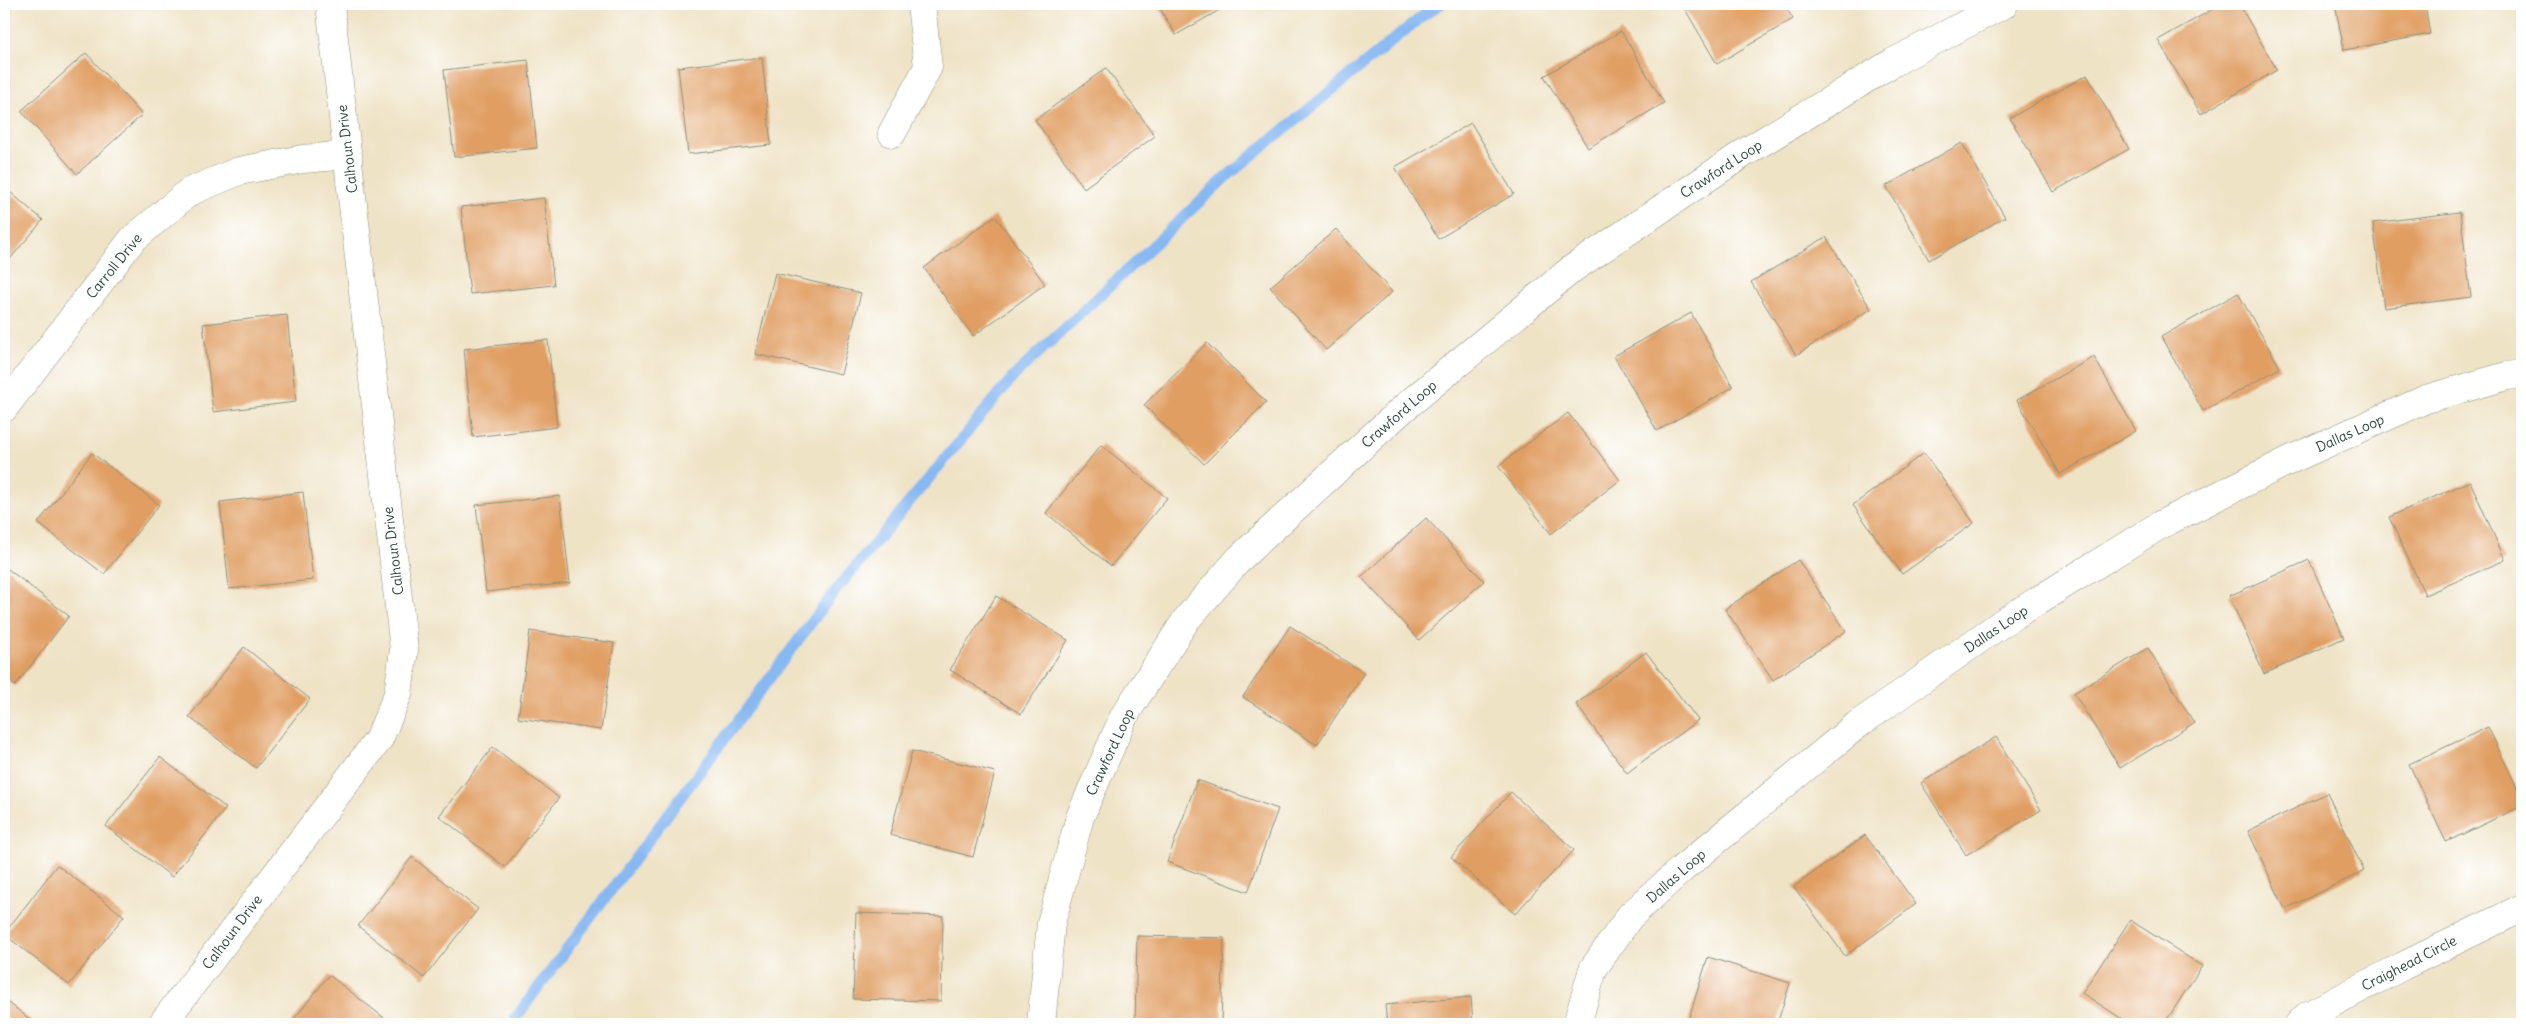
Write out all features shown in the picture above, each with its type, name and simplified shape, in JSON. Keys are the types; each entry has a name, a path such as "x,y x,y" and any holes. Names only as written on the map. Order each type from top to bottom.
{"street":[{"name":"Calhoun Drive","path":"162,1024 379,739 398,694 404,650 330,4"},
{"path":"892,133 928,67 922,4"},
{"name":"Crawford Loop","path":"1040,1024 1051,924 1080,817 1124,716 1186,620 1240,558 1405,407 1572,269 1744,153 1892,63 2004,4"},
{"name":"Carroll Drive","path":"4,408 132,240 189,192 239,171 303,159 348,155"},
{"name":"Dallas Loop","path":"1577,1024 1593,969 1630,916 1683,868 1857,725 2008,619 2160,525 2292,459 2426,398 2507,376 2522,374"},
{"name":"Craighead Circle","path":"2299,1024 2307,1016 2403,966 2522,908"}],"building":[{"path":"1157,4 1230,4 1176,35"},
{"path":"1682,4 1784,4 1793,19 1717,64"},
{"path":"2222,4 2239,4 2277,70 2201,114 2158,40"},
{"path":"2335,4 2425,4 2430,34 2344,50"},
{"path":"1621,31 1664,103 1588,148 1544,76"},
{"path":"86,53 142,115 77,174 21,111"},
{"path":"762,57 771,145 688,154 678,67"},
{"path":"528,60 537,148 454,157 444,70"},
{"path":"1106,68 1155,136 1084,188 1035,120"},
{"path":"2087,75 2129,149 2053,192 2010,118"},
{"path":"1471,123 1514,194 1438,239 1395,167"},
{"path":"1962,143 2005,217 1929,260 1886,186"},
{"path":"4,187 43,220 4,266"},
{"path":"544,198 554,285 470,294 461,207"},
{"path":"2460,212 2471,297 2384,308 2373,223"},
{"path":"995,216 1045,284 973,336 924,268"},
{"path":"1336,229 1392,292 1326,350 1270,287"},
{"path":"1826,237 1871,309 1796,355 1751,282"},
{"path":"775,273 861,293 841,374 755,354"},
{"path":"2238,293 2280,368 2203,411 2161,337"},
{"path":"1691,313 1733,387 1657,431 1614,356"},
{"path":"287,315 296,402 213,412 203,324"},
{"path":"548,340 557,427 473,437 464,349"},
{"path":"1207,343 1266,402 1204,464 1144,405"},
{"path":"2094,357 2136,431 2060,474 2017,400"},
{"path":"1568,413 1620,480 1551,534 1498,466"},
{"path":"1101,445 1167,498 1111,566 1046,513"},
{"path":"92,453 159,505 104,574 38,523"},
{"path":"1924,453 1974,523 1902,574 1853,505"},
{"path":"2470,481 2505,560 2425,595 2389,517"},
{"path":"303,492 313,580 229,589 220,502"},
{"path":"560,496 570,583 486,592 476,505"},
{"path":"1426,518 1484,581 1419,640 1361,577"},
{"path":"1798,560 1846,631 1773,680 1725,609"},
{"path":"2309,560 2344,638 2264,674 2229,596"},
{"path":"4,566 69,616 15,686 4,677"},
{"path":"996,596 1068,640 1021,714 950,670"},
{"path":"1290,626 1364,673 1317,745 1243,697"},
{"path":"530,631 614,643 601,730 518,718"},
{"path":"244,647 310,699 256,768 189,717"},
{"path":"2148,648 2194,723 2120,768 2074,693"},
{"path":"1646,652 1698,720 1627,773 1576,704"},
{"path":"2488,727 2522,798 2522,806 2446,842 2409,764"},
{"path":"1996,737 2041,810 1966,855 1921,783"},
{"path":"493,747 559,798 505,867 439,816"},
{"path":"912,751 995,772 973,857 890,835"},
{"path":"160,757 226,808 172,877 106,826"},
{"path":"1197,780 1278,809 1248,892 1167,862"},
{"path":"1511,792 1574,850 1515,914 1451,857"},
{"path":"2327,793 2364,871 2285,909 2248,831"},
{"path":"1865,835 1916,904 1845,956 1794,887"},
{"path":"412,857 478,909 424,978 358,926"},
{"path":"57,865 124,916 69,985 4,934"},
{"path":"856,913 943,916 941,1001 853,999"},
{"path":"2130,920 2202,966 2164,1024 2130,1024 2082,993"},
{"path":"1137,936 1224,938 1221,1024 1135,1023"},
{"path":"1708,957 1790,983 1777,1024 1687,1024"},
{"path":"329,975 392,1024 290,1024"},
{"path":"1471,997 1473,1024 1387,1024 1385,1005"},
{"path":"4,999 36,1024 4,1024"}],"waterway":[{"path":"511,1024 832,595 1014,376 1226,177 1425,14 1441,4"}]}
